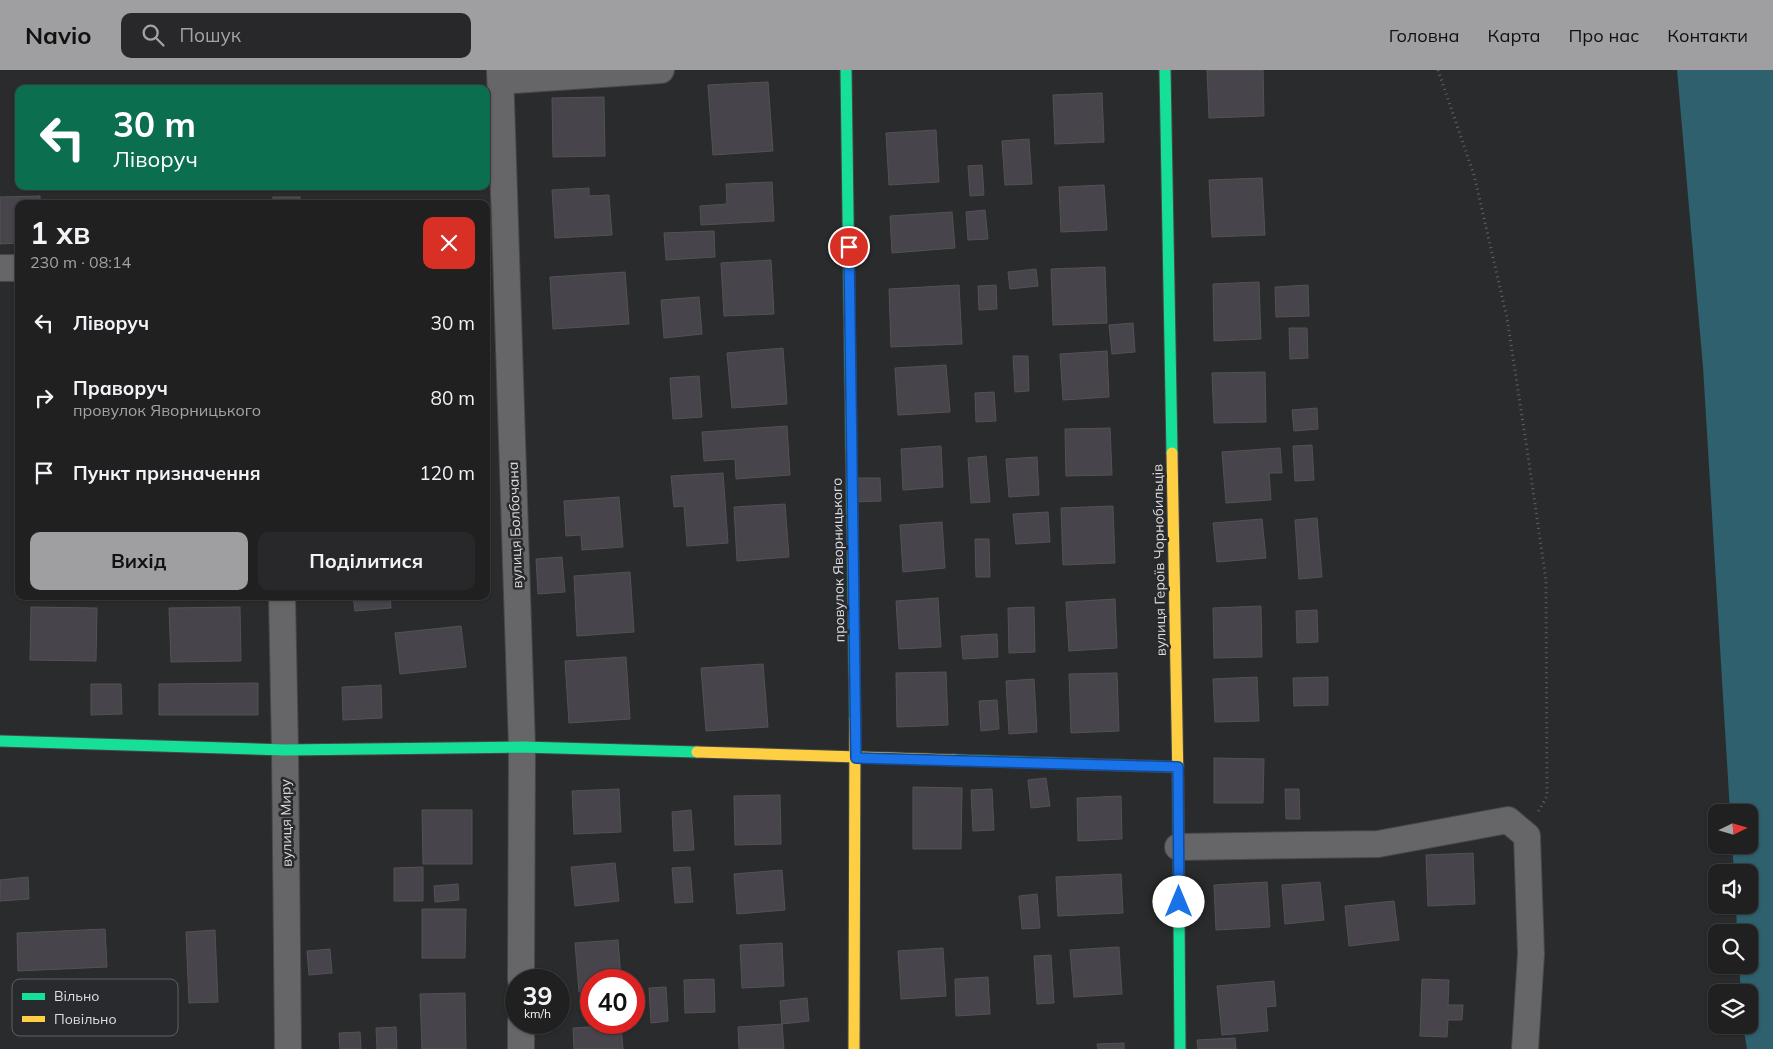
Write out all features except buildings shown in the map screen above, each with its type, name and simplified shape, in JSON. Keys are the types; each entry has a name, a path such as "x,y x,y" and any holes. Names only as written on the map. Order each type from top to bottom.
{"street":[{"path":"500,76 661,70"},
{"name":"провулок Яворницького","path":"846,70 856,758 854,1049"},
{"name":"вулиця Героїв Чорнобильців","path":"1165,70 1178,767 1180,1049"},
{"name":"вулиця Болбочана","path":"500,76 522,747 521,969"},
{"path":"0,268 15,268"},
{"name":"вулиця Миру","path":"282,600 288,1049"},
{"path":"0,742 285,750 522,747 1178,767"},
{"path":"1178,847 1378,844 1508,820 1527,836 1531,954 1525,1049"},
{"path":"521,1034 521,1049"}],"path":[{"path":"1438,70 1474,175 1507,318 1546,580 1547,796 1527,836"}],"water":[{"path":"1677,70 1773,70 1773,1049 1747,1049 1744,1034 1758,1034 1758,984 1740,984 1740,974 1758,974 1758,924 1737,924 1736,914 1758,914 1758,864 1733,864 1733,854 1758,854 1758,804 1730,804 1703,367"}],"traffic: fast":[{"path":"846,70 855,719"},
{"path":"1165,70 1172,453"},
{"path":"0,741 285,750 522,747 697,752"},
{"path":"954,760 1178,767"},
{"path":"1178,781 1180,1049"}],"traffic: slow":[{"path":"1172,453 1178,781"},
{"path":"854,1049 855,719"},
{"path":"697,752 954,760"}],"route":[{"path":"849,247 856,758 1178,767 1179,902"}]}
